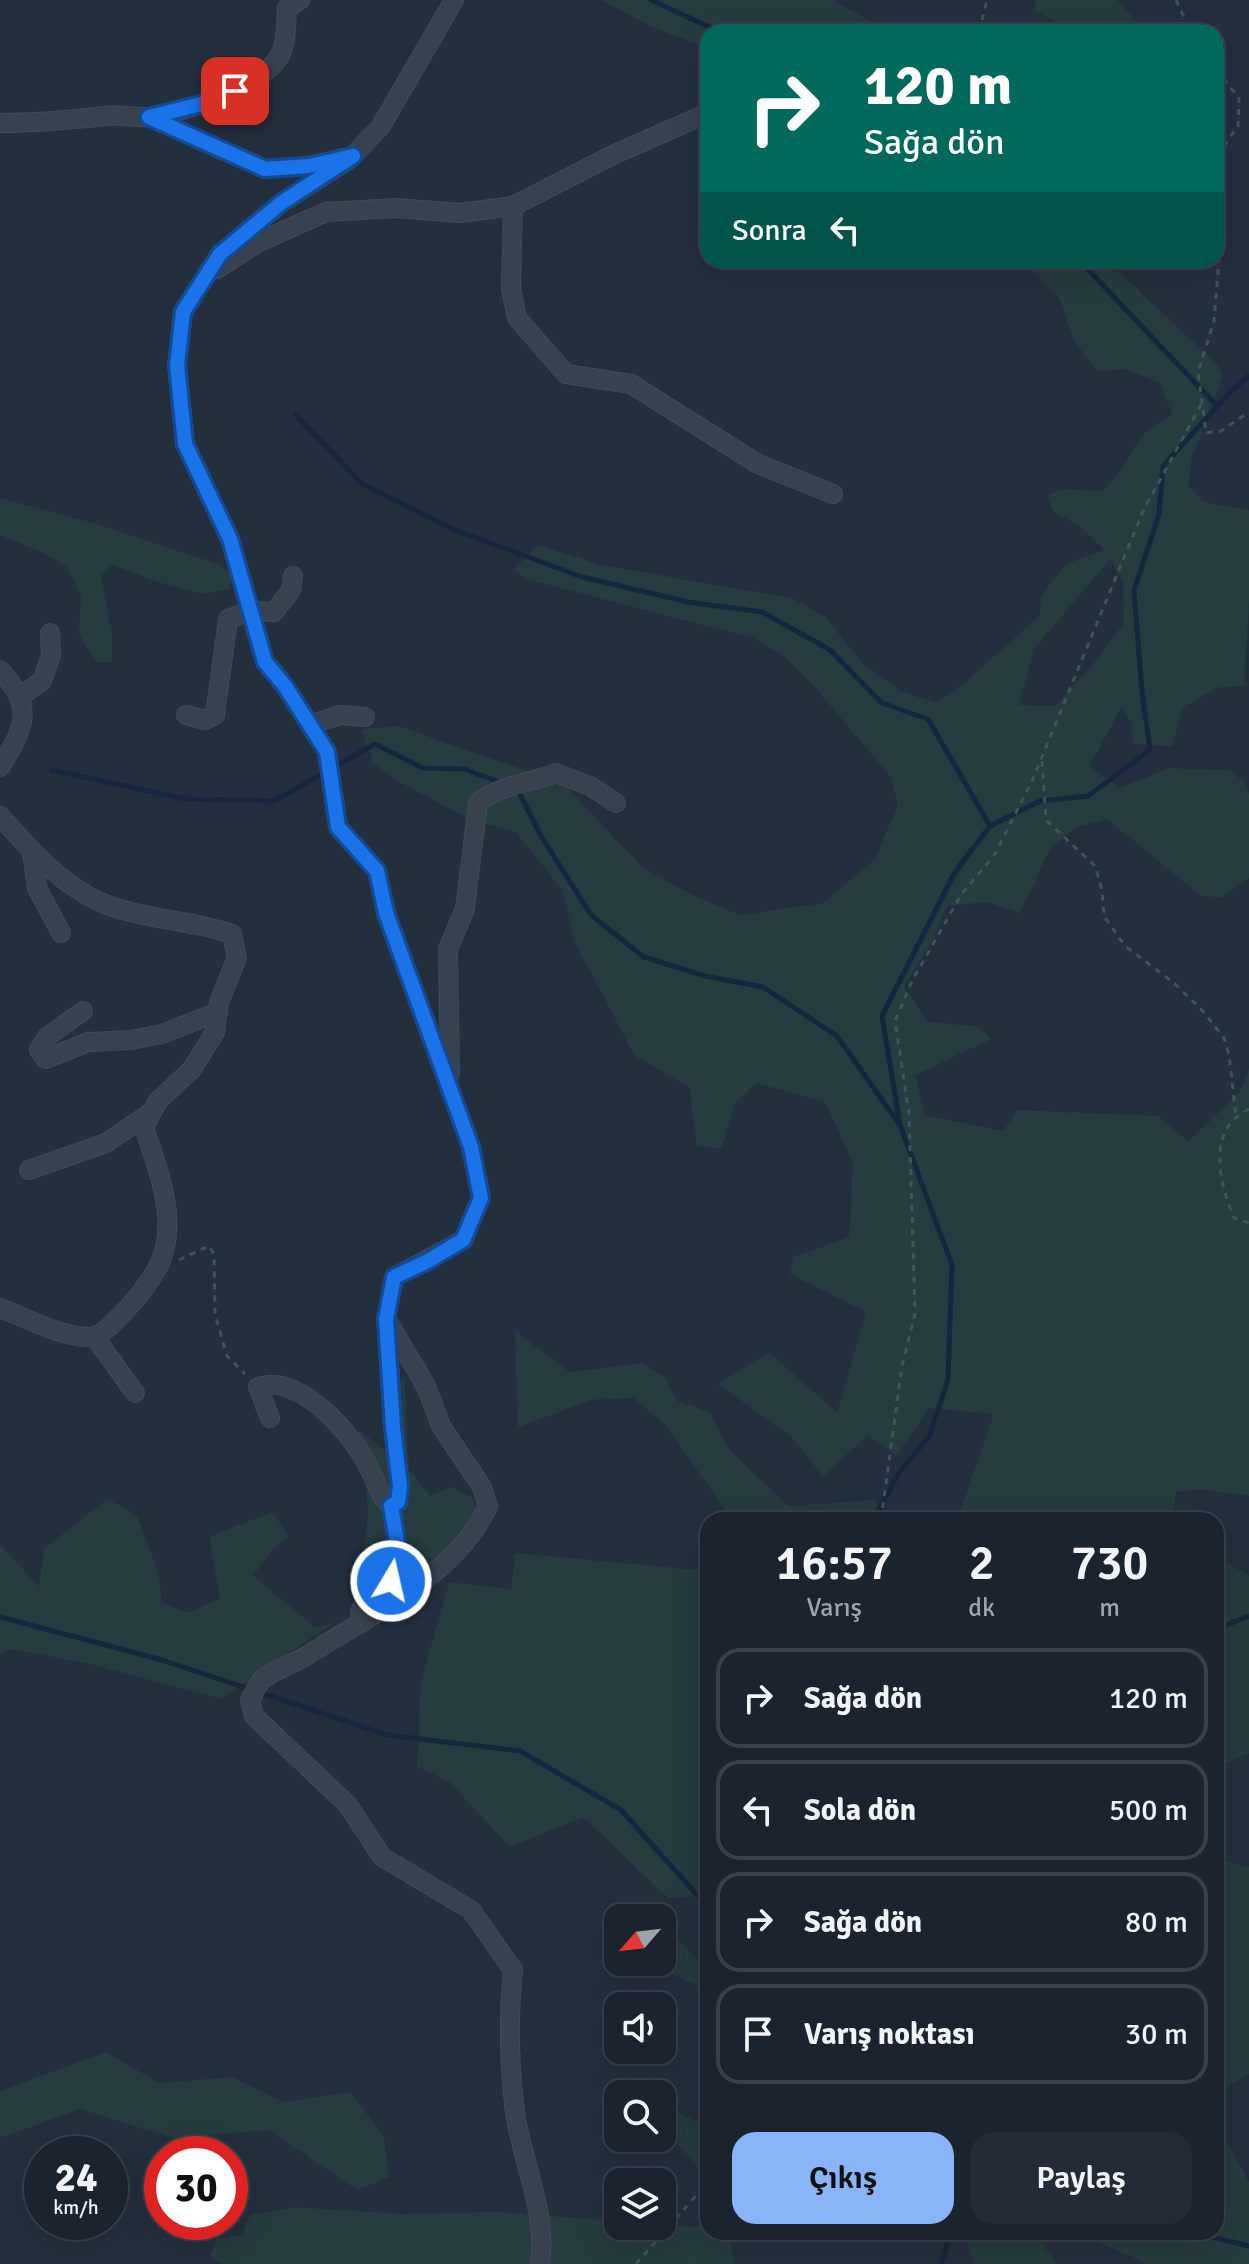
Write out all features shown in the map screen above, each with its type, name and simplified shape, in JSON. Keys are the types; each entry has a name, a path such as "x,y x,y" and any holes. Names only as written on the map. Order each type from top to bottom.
{"street":[{"path":"0,123 40,123 109,115 149,117 205,103 235,91 263,75 282,51 287,8 300,0"},
{"path":"391,1506 398,1502 400,1486 386,1319 394,1277 463,1240 481,1198 471,1147 386,913 377,871 338,827 327,752 285,686 265,662 230,539 185,444 177,365 183,312 220,254 281,203 353,156 381,126 454,0"},
{"path":"149,117 265,169 309,166 353,156"},
{"path":"205,277 259,242 326,212 396,208 460,213 513,206 615,154 700,117"},
{"path":"513,206 511,288 517,318 566,374 631,384 758,464 833,494"},
{"path":"186,715 205,720 215,715 228,619 250,611 274,612 291,590 293,576"},
{"path":"19,697 42,681 51,655 50,633"},
{"path":"0,670 12,683 24,707 22,724 0,767"},
{"path":"310,725 340,715 365,717"},
{"path":"451,1092 448,949 465,909 478,803 489,793 556,773 590,786 616,803"},
{"path":"0,816 66,882 110,906 204,924 232,934 237,958 219,1002 215,1032 192,1069 158,1101 144,1127 158,1169 167,1211 165,1249 132,1303 107,1329 90,1338 66,1333 0,1308"},
{"path":"32,851 37,888 61,933"},
{"path":"83,1011 47,1037 39,1050 46,1059 88,1042 131,1040 162,1034 218,1012"},
{"path":"29,1170 106,1143 153,1111"},
{"path":"386,1319 426,1386 441,1426 482,1487 488,1506 480,1524 448,1562 356,1624 262,1680 250,1700 254,1716 348,1805 382,1857 471,1910 513,1970 508,2010 517,2121 543,2242 540,2264"},
{"path":"94,1336 135,1393"},
{"path":"270,1418 258,1387 276,1385 301,1395 326,1412 351,1441 391,1506 399,1554 391,1581 361,1609 356,1624"}],"path":[{"path":"981,24 987,0"},
{"path":"1176,0 1187,24"},
{"path":"1224,79 1239,98 1238,126 1224,147"},
{"path":"1218,268 1214,321 1198,372 1206,433 1221,431 1249,412"},
{"path":"882,1512 902,1366 915,1314 909,1113 895,1021 912,981 961,895 995,854 1042,757 1144,509 1202,403"},
{"path":"1042,757 1046,820 1095,866 1102,890 1104,916 1125,946 1183,992 1224,1038 1236,1116"},
{"path":"1249,1109 1236,1116 1223,1132 1222,1172 1226,1197 1234,1218 1249,1223"},
{"path":"156,1266 182,1259 209,1246 214,1254 215,1314 227,1356 258,1387"},
{"path":"636,2264 700,2191"}],"green space":[{"path":"601,0 833,0 875,24 700,24 700,45 650,26"},
{"path":"1035,0 1117,0 1139,24 1062,24 1034,10"},
{"path":"1029,268 1115,268 1218,365 1223,376 1191,460 1189,486 1203,502 1249,510 1249,604 1244,686 1217,688 1183,707 1172,746 1133,744 1132,724 1122,707 1089,766 1120,788 1169,768 1230,770 1245,783 1249,794 1249,878 1221,898 1200,895 1107,819 1074,828 1050,849 1020,913 986,902 947,906 933,939 904,987 928,1022 976,1026 991,1039 916,1075 924,1115 1003,1131 1018,1110 1158,1116 1188,1142 1240,1092 1249,1069 1249,1496 1201,1489 1176,1492 1174,1512 960,1512 994,1414 929,1408 896,1456 867,1435 823,1477 792,1437 718,1384 769,1352 837,1413 866,1312 790,1274 794,1257 849,1237 853,1164 825,1102 757,1083 736,1101 721,1149 697,1146 689,1087 635,1056 575,943 562,890 516,832 469,819 398,781 373,763 361,729 398,726 564,784 642,867 692,895 740,915 823,903 875,859 898,805 891,777 812,684 781,654 753,638 526,579 514,569 538,545 601,565 792,598 825,617 864,664 902,692 936,703 967,681 1040,615 1041,596 1066,564 1105,550 1081,527 1054,512 1048,496 1060,489 1103,491 1119,473 1141,438 1172,414 1160,383 1125,369 1097,371 1073,339 1060,299","holes":["1110,559 1123,583 1124,623 1090,668 1055,706 1019,705 1034,649"]},
{"path":"0,498 97,524 221,565 232,578 229,589 203,594 112,565 101,575 112,636 112,662 96,662 79,634 81,596 67,567 44,553 0,535"},
{"path":"515,1331 570,1372 643,1363 665,1377 677,1401 710,1412 728,1448 788,1506 876,1500 878,1512 726,1512 667,1427 634,1398 591,1400 518,1427"},
{"path":"404,1375 409,1470 430,1496 450,1487 472,1498 476,1508 456,1546 393,1594 364,1557 368,1510 359,1430 384,1450"},
{"path":"107,1499 137,1515 159,1575 162,1603 188,1613 220,1598 209,1537 272,1512 289,1536 271,1551 253,1576 316,1628 335,1622 221,1699 86,1663 10,1649 0,1656 0,1545 39,1587 44,1549"},
{"path":"515,1553 700,1570 700,1896 668,1898 583,1817 510,1847 450,1782 417,1767 421,1681 449,1582 511,1589"},
{"path":"1224,1561 1249,1576 1249,1753 1224,1764"},
{"path":"1224,1861 1249,1867 1249,2074 1224,2089"},
{"path":"676,1937 700,1963 700,1987 676,1976"},
{"path":"106,2052 159,2083 232,2077 283,2102 350,2092 384,2136 389,2177 357,2190 269,2130 167,2136 80,2109 0,2138 0,2091"},
{"path":"676,2112 700,2123 700,2169 676,2143"},
{"path":"1224,2137 1249,2182 1249,2264 1148,2264 1093,2240 1224,2240"},
{"path":"295,2207 403,2214 497,2212 604,2220 604,2240 676,2240 676,2226 700,2227 700,2240 730,2240 734,2264 223,2264 210,2256 216,2240 248,2240 250,2215"},
{"path":"967,2240 1040,2240 1057,2264 975,2264"}],"waterway":[{"path":"651,0 703,24"},
{"path":"1087,268 1217,406"},
{"path":"877,1512 899,1473 930,1435 948,1379 952,1265 900,1125 882,1016 955,872 990,826 1040,801 1088,796 1150,750 1134,591 1159,514 1163,466 1230,392 1249,376"},
{"path":"296,415 362,484 452,529 582,577 688,602 762,612 830,650 882,703 928,719 990,826"},
{"path":"333,768 375,744 423,768 464,769 504,784"},
{"path":"52,770 185,799 274,801 324,773"},
{"path":"517,788 541,836 591,915 644,957 705,976 763,987 837,1036 899,1124"},
{"path":"1224,1626 1249,1616"},
{"path":"0,1617 162,1660 387,1735 520,1751 621,1810 700,1898"},
{"path":"941,2264 948,2240"},
{"path":"1224,2240 1249,2246"}],"route":[{"path":"235,91 205,103 149,117 265,169 309,166 353,156 281,203 220,254 183,312 177,365 185,444 230,539 265,662 285,686 327,752 338,827 377,871 386,913 471,1147 481,1198 463,1240 394,1277 386,1319 400,1486 398,1502 391,1506 399,1554 391,1581"}]}
